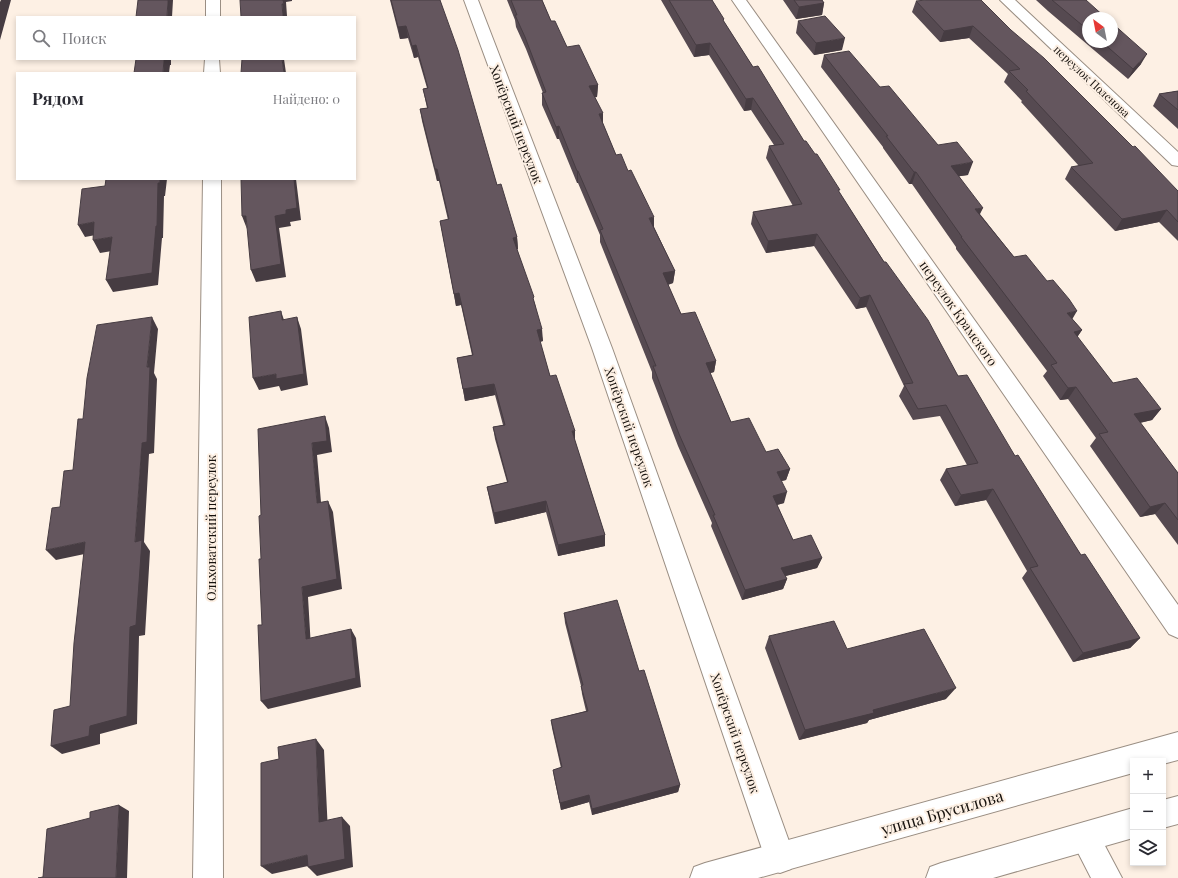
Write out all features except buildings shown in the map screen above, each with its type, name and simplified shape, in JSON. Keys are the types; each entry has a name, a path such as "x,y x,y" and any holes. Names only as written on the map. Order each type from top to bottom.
{"street":[{"path":"213,0 213,16"},
{"name":"Хопёрский переулок","path":"471,0 602,348 780,858"},
{"name":"переулок Крамского","path":"739,0 1178,626"},
{"name":"переулок Поленова","path":"1007,0 1178,161"},
{"path":"212,60 212,72"},
{"name":"Ольховатский переулок","path":"208,878 212,180"},
{"name":"улица Брусилова","path":"705,878 1178,746"},
{"path":"1166,813 1178,810"},
{"path":"941,878 1130,824"},
{"path":"1085,837 1107,878"}]}
